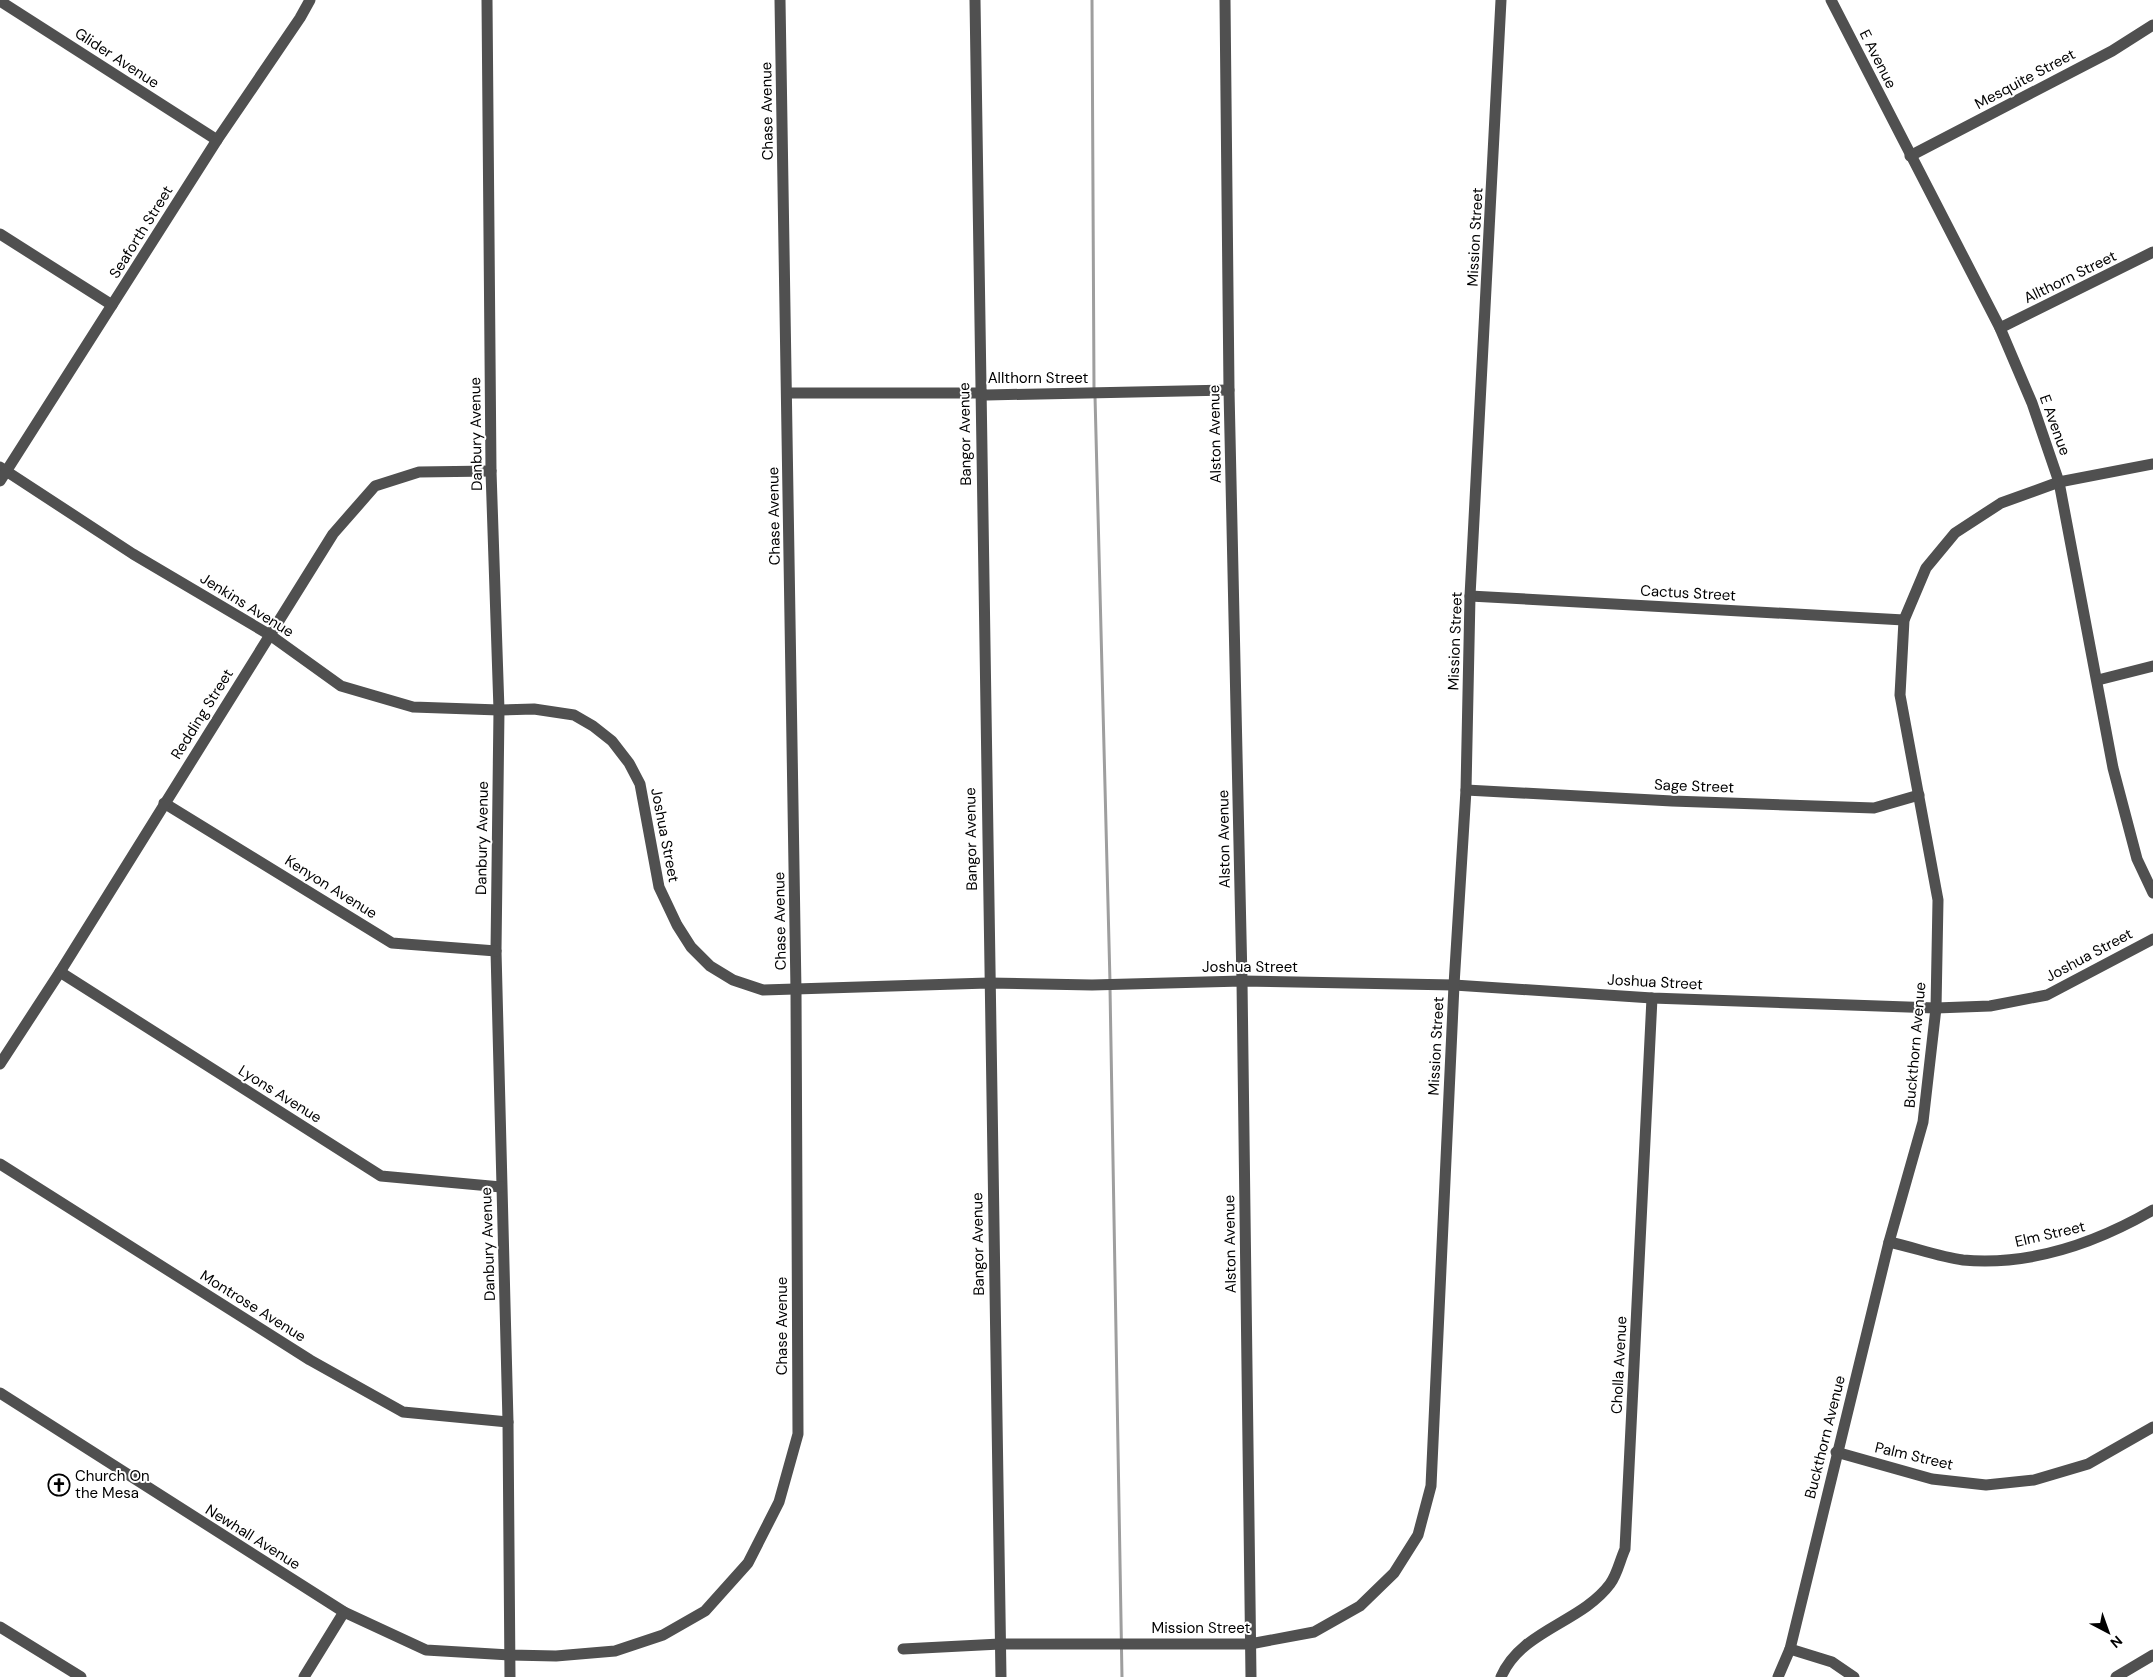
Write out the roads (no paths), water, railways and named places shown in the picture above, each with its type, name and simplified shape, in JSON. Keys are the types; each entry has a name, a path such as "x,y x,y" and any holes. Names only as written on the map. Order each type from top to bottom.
{"street":[{"name":"Seaforth Street","path":"0,481 3,469 310,0"},
{"name":"Danbury Avenue","path":"487,0 491,471 499,710 496,951 508,1422 510,1677"},
{"name":"Chase Avenue","path":"510,1655 556,1656 615,1651 664,1635 705,1611 748,1563 779,1502 798,1434 796,991 780,0"},
{"name":"Bangor Avenue","path":"975,0 988,983 1001,1677"},
{"name":"Alston Avenue","path":"1225,0 1229,390 1242,981 1251,1677"},
{"name":"Mission Street","path":"904,1649 1000,1644 1250,1644 1314,1632 1360,1606 1394,1573 1418,1535 1431,1486 1454,985 1466,790 1470,596 1501,0"},
{"name":"E Avenue","path":"1831,0 2000,328 2032,403 2059,482 2116,777 2137,860 2153,893"},
{"name":"Glider Avenue","path":"0,1 217,140"},
{"name":"Mesquite Street","path":"1910,156 2112,50 2153,25"},
{"path":"0,234 112,305"},
{"name":"Allthorn Street","path":"2000,328 2153,252"},
{"name":"Allthorn Street","path":"787,393 979,393 987,395 1229,390"},
{"path":"2059,482 2153,464"},
{"name":"Jenkins Avenue","path":"3,469 133,554 270,635 340,686 413,707 499,710"},
{"name":"Redding Street","path":"0,1064 60,972 333,534 375,486 419,472 491,471"},
{"name":"Buckthorn Avenue","path":"1778,1677 1790,1649 1836,1452 1889,1242 1923,1122 1936,1008 1938,900 1900,695 1904,620 1926,568 1955,533 2001,503 2059,482"},
{"name":"Cactus Street","path":"1470,596 1904,620"},
{"path":"2098,680 2153,666"},
{"name":"Joshua Street","path":"499,710 534,708 574,716 593,726 612,741 629,763 640,784 658,887 690,947 710,966 733,980 764,990 796,991 988,983 1092,985 1242,981 1454,985 1652,998 1936,1008 1990,1006 2046,995 2153,939"},
{"name":"Sage Street","path":"1466,790 1672,801 1874,808 1919,795"},
{"name":"Kenyon Avenue","path":"164,803 392,943 496,951"},
{"name":"Lyons Avenue","path":"60,972 381,1176 501,1188"},
{"name":"Cholla Avenue","path":"1501,1677 1507,1663 1536,1638 1584,1608 1610,1584 1625,1549 1652,998"},
{"name":"Montrose Avenue","path":"0,1164 310,1360 403,1412 508,1422"},
{"name":"Elm Street","path":"1889,1242 1963,1260 2023,1258 2074,1247 2118,1230 2153,1210"},
{"name":"Newhall Avenue","path":"0,1394 344,1612 426,1650 510,1655"},
{"name":"Palm Street","path":"1836,1452 1932,1479 1986,1485 2034,1480 2088,1464 2153,1426"},
{"path":"304,1677 344,1612"},
{"path":"0,1627 80,1677"},
{"path":"1790,1649 1832,1662 1854,1677"},
{"path":"2116,1677 2153,1655"}],"waterway":[{"path":"1092,0 1094,389"},
{"path":"1095,396 1110,982"},
{"path":"1110,988 1122,1677"}],"place":[{"name":"Church On the Mesa","path":"59,1485"}]}
